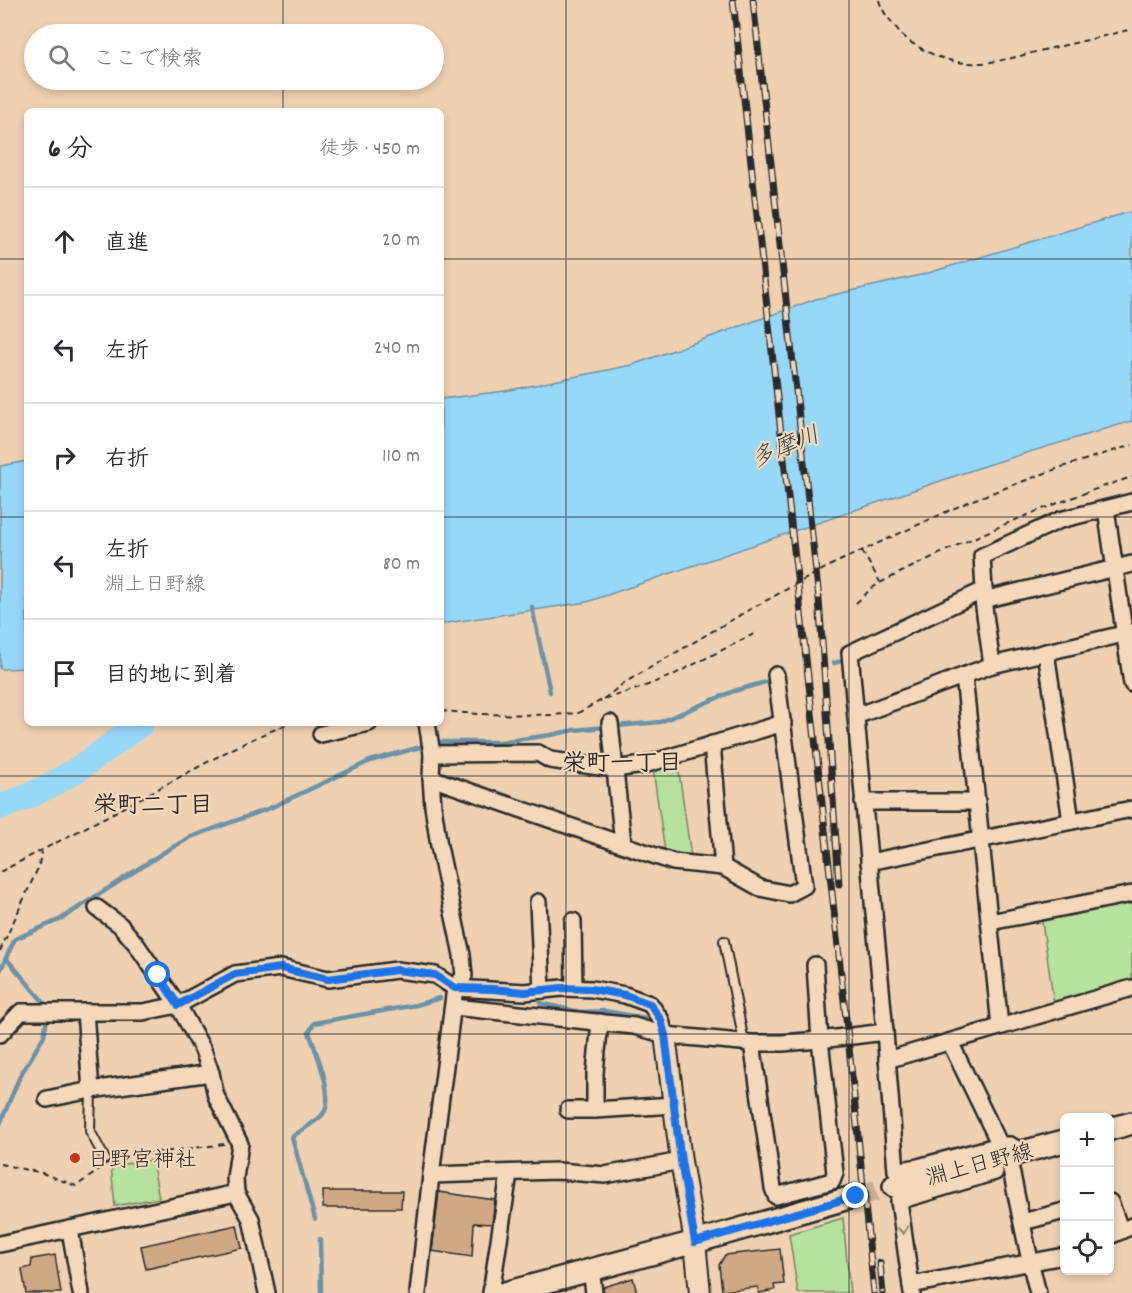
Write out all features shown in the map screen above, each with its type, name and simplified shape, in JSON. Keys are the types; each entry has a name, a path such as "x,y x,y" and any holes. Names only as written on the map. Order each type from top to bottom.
{"main road":[{"path":"1114,1128 1132,1123"},
{"name":"淵上日野線","path":"894,1186 1006,1153 1060,1142"},
{"path":"505,1293 856,1196"}],"street":[{"path":"992,665 982,556 1060,520 1132,502"},
{"path":"1106,509 1128,633 1132,684"},
{"path":"1006,1153 896,1172 850,653 984,595 1132,564"},
{"path":"856,716 992,665 1128,633"},
{"path":"1046,652 1071,821"},
{"path":"431,778 673,862 723,867 759,888 789,894 804,886 776,675"},
{"path":"964,676 1000,1026"},
{"path":"418,1293 455,988 464,976 433,806 430,741 538,753 550,760 614,769 644,765 783,723"},
{"path":"321,734 356,726"},
{"path":"611,728 622,844"},
{"path":"712,744 723,867"},
{"path":"863,802 977,802"},
{"path":"869,862 1132,810"},
{"path":"990,922 1132,894"},
{"path":"538,903 542,990"},
{"path":"97,908 120,925 136,944 178,1005 203,1050 216,1096 240,1144 235,1178 236,1193 251,1219 267,1293"},
{"path":"573,921 574,988"},
{"path":"748,1043 772,1188 776,1196 832,1181 835,1173 820,1040 815,965"},
{"path":"0,1034 21,1012 143,1012 178,1005 235,974 281,968 328,979 397,970 435,975 455,988 525,992 591,989 650,1004 661,1020 665,1035 681,1161 695,1242 700,1293"},
{"path":"887,1060 1132,988"},
{"path":"453,1007 634,1026 665,1035 748,1043 820,1040 885,1032"},
{"path":"85,1012 91,1089"},
{"path":"595,1110 595,1072 600,1022"},
{"path":"950,1042 1006,1153 1023,1222 1029,1262 1038,1293"},
{"path":"47,1099 91,1089 211,1073"},
{"path":"568,1110 674,1105"},
{"path":"1006,1153 995,1172 899,1201 911,1289 1060,1257"},
{"path":"431,1175 558,1171 605,1175 681,1161"},
{"path":"491,1293 509,1174"},
{"path":"0,1244 236,1193"},
{"path":"1023,1222 1060,1212"},
{"path":"1114,1213 1121,1231"},
{"path":"70,1230 81,1293"},
{"path":"591,1269 594,1293"}],"lane":[{"path":"724,940 748,1043"},
{"path":"91,1089 90,1131 105,1159"}],"path":[{"path":"879,0 881,7 902,35 935,56 953,62 979,64 1132,29"},
{"path":"602,700 624,683 833,564 970,501 1059,468 1132,445"},
{"path":"856,603 880,583 951,548 1063,500 1132,477"},
{"path":"862,551 880,583"},
{"path":"444,711 551,715 578,712 602,700 673,675 754,634"},
{"path":"0,872 228,751 283,726"},
{"path":"0,951 38,868 42,850"},
{"path":"0,1164 42,1173 75,1186 98,1172 105,1159 222,1144 240,1144"}],"green space":[{"path":"678,765 691,857 665,852 653,769"},
{"path":"1132,897 1132,981 1054,1004 1041,915"},
{"path":"152,1160 159,1198 115,1206 111,1166"},
{"path":"843,1218 850,1293 798,1293 789,1234"}],"water":[{"name":"多摩川","path":"1132,211 1132,421 987,465 587,602 444,624 444,399 505,391 632,365 816,299 925,274"},
{"path":"24,462 24,668 0,669 0,466"}],"building":[{"path":"323,1191 402,1191 401,1208 323,1208"},
{"path":"439,1192 495,1200 492,1224 474,1223 472,1257 432,1251"},
{"path":"237,1225 242,1248 146,1269 141,1246"},
{"path":"780,1249 784,1284 774,1285 775,1290 759,1293 758,1287 722,1291 719,1265 725,1255"},
{"path":"55,1255 61,1293 26,1293 22,1269 31,1267 32,1259"},
{"path":"633,1278 637,1293 604,1293 603,1287"}],"waterway":[{"path":"532,607 550,692"},
{"path":"834,663 842,661"},
{"path":"0,971 15,939 61,919 166,851 191,837 270,808 370,761 438,742 500,742 574,730 660,722 734,691 769,681"},
{"path":"0,807 56,782 91,760 137,726"},
{"path":"0,1124 20,1076 44,1036 47,1018 46,1005 6,958"},
{"path":"315,1219 292,1137 321,1117 326,1107 326,1086 309,1032 314,1023 416,1005 440,998"},
{"path":"540,1003 580,1012 605,1011 645,1018"},
{"path":"320,1239 321,1293"}],"tunnel":[{"path":"856,1196 894,1186"}],"railway":[{"path":"733,0 847,1028 874,1293"},
{"path":"753,0 819,599 839,884"},
{"path":"880,1263 883,1293"}],"place":[{"name":"日野宮神社","path":"75,1158"}],"district":[{"name":"栄町一丁目","path":"622,762"},
{"name":"栄町二丁目","path":"153,804"}],"route":[{"path":"158,975 178,1005 235,974 281,968 328,979 397,970 435,975 455,988 525,992 562,988 591,989 625,995 650,1004 661,1020 695,1242 856,1196"}]}
